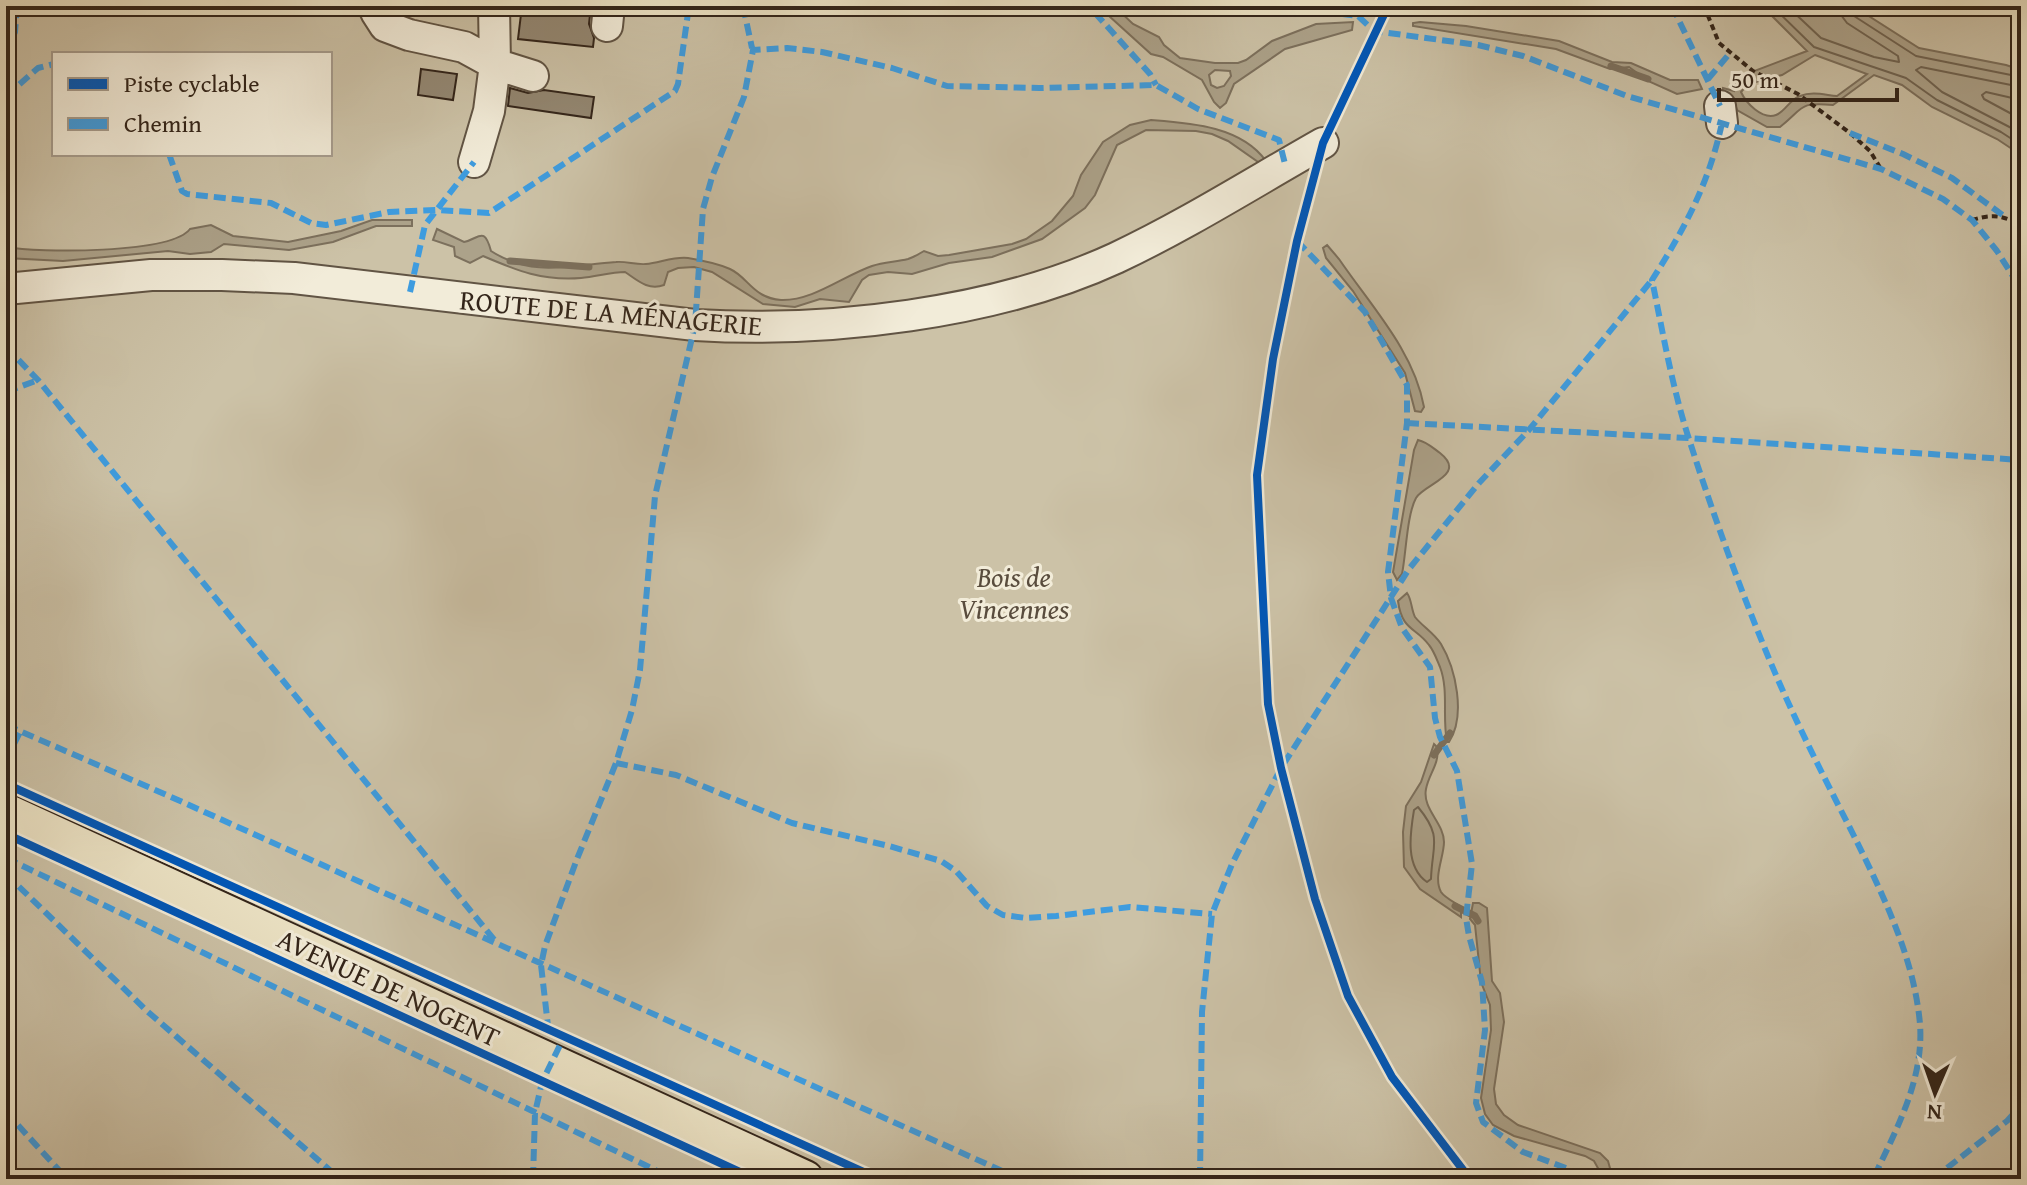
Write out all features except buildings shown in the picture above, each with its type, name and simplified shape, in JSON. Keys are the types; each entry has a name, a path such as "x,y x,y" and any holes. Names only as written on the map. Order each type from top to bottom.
{"main road":[{"name":"AVENUE DE NOGENT","path":"6,812 805,1179"}],"lane":[{"path":"376,6 376,12 385,26 409,35 464,47 495,64 533,76"},
{"path":"474,162 489,111 495,64 494,6"},
{"name":"ROUTE DE LA MÉNAGERIE","path":"6,289 151,275 222,275 294,278 695,325 737,327 879,320 999,296 1057,280 1113,259 1224,203 1323,143"}],"path":[{"path":"1704,6 1719,43 1753,71 1798,94 1870,151 1881,169"},
{"path":"1972,220 1991,214 2004,216 2021,225"}],"green space":[{"name":"Bois de Vincennes","path":"6,6 2021,6 2021,1179 6,1179"}],"water":[{"path":"1098,6 1114,6 1133,24 1159,37 1180,58 1215,63 1246,60 1272,41 1316,24 1353,22 1352,30 1285,49 1234,84 1226,103 1220,108 1202,80 1163,57 1151,54","holes":["1215,70 1230,71 1231,76 1224,86 1217,88 1211,85 1209,75"]},
{"path":"1762,6 1853,6 1919,48 2021,70 2021,155 1997,139 1932,107 1902,85 1874,75 1833,105 1807,105 1780,127 1767,127 1737,110 1735,104 1722,94 1723,88 1734,91 1736,78 1807,51","holes":["1815,55 1867,74 1837,96 1805,95 1771,116 1755,110 1741,92 1748,84 1782,75"]},
{"path":"1413,23 1559,41 1612,62 1631,63 1670,80 1698,80 1702,89 1677,94 1648,81 1629,67 1610,69 1556,49 1413,26"},
{"path":"1151,120 1198,125 1229,133 1255,149 1266,161 1261,164 1212,134 1146,130 1117,145 1095,195 1085,208 1042,239 992,257 949,263 912,274 888,272 869,275 862,280 849,302 820,299 795,307 763,304 712,272 694,267 668,272 664,285 653,287 625,272 567,279 542,276 483,256 470,263 455,256 454,247 433,240 437,229 464,242 483,236 491,251 522,265 537,267 620,262 646,264 688,258 730,269 757,291 772,298 805,297 861,270 908,259 924,251 938,256 949,255 1026,239 1052,221 1073,196 1081,175 1103,142 1130,125"},
{"path":"372,220 412,220 412,226 376,226 333,242 289,250 224,244 211,252 190,254 168,251 63,261 6,258 6,247 73,251 132,247 158,243 178,237 190,229 211,225 233,236 288,242 341,231"},
{"path":"1327,245 1401,348 1419,386 1424,407 1421,412 1415,411 1405,373 1353,291 1326,258 1323,248"},
{"path":"1418,440 1440,453 1449,467 1442,478 1416,498 1402,574 1397,580 1393,572"},
{"path":"1407,593 1415,617 1438,640 1455,679 1457,719 1449,742 1443,676 1431,647 1403,618 1398,601"},
{"path":"1434,744 1437,758 1427,783 1426,796 1443,835 1439,886 1443,894 1461,907 1461,917 1420,889 1404,867 1406,806 1421,782"},
{"path":"1473,903 1487,908 1492,981 1500,993 1504,1022 1494,1089 1496,1104 1504,1115 1518,1125 1600,1153 1608,1161 1613,1179 1604,1179 1594,1161 1585,1156 1514,1136 1493,1125 1485,1114 1481,1098 1491,1030 1490,1005 1481,982 1475,925 1470,919"}],"waterway":[{"path":"1611,66 1648,79"},
{"path":"510,261 589,267"},
{"path":"1434,755 1450,733"},
{"path":"1455,906 1475,916 1478,921"}],"marked path":[{"path":"6,52 15,32 17,6"},
{"path":"170,156 182,191 187,194 271,203 311,223 326,225 389,212 437,210 489,213 675,91 689,6"},
{"path":"743,6 752,48"},
{"path":"1078,6 1096,14 1150,74 1156,85"},
{"path":"1306,6 1317,11 1358,16 1374,31 1478,45 1523,56 1627,96 1881,169 1943,199 1972,220 1997,251 2021,289"},
{"path":"1672,6 1720,106"},
{"path":"533,1179 535,1113 542,1082 564,1037 548,1026 541,965 577,859 616,763 632,710 640,670 655,496 695,325 703,209 712,177 744,97 753,50 787,48 822,52 892,68 947,86 1039,88 1156,85 1198,109 1279,140 1285,164"},
{"path":"1708,79 1730,53"},
{"path":"6,96 38,68 52,64"},
{"path":"1722,123 1710,166 1694,204 1652,280 1683,419 1738,579 1810,750 1886,904 1904,951 1917,999 1920,1024 1918,1065 1907,1104 1873,1179"},
{"path":"1850,133 1952,178 2004,216"},
{"path":"410,292 425,225 474,162"},
{"path":"1297,241 1365,312 1407,385 1407,423 1388,572 1391,598 1402,628 1430,667 1435,718 1440,737 1457,771 1472,864 1466,918 1482,982 1485,1030 1476,1103 1483,1122 1523,1152 1566,1168 1584,1179"},
{"path":"1200,1179 1202,1012 1212,914 1232,864 1281,768 1409,569 1652,280"},
{"path":"6,347 38,380 496,942"},
{"path":"6,392 38,380"},
{"path":"1407,423 2021,460"},
{"path":"6,725 1020,1179"},
{"path":"6,760 20,732"},
{"path":"616,763 676,775 792,823 941,861 956,871 987,906 1003,915 1026,918 1130,907 1212,914"},
{"path":"6,858 674,1179"},
{"path":"6,874 147,1011 340,1179"},
{"path":"1933,1179 2007,1121 2021,1106"},
{"path":"6,1112 67,1179"}],"cycle path":[{"path":"1388,6 1323,143 1297,241 1273,359 1257,475 1268,704 1315,899 1348,996 1392,1077 1470,1179"},
{"path":"6,784 879,1179"},
{"path":"6,834 755,1179"}]}
